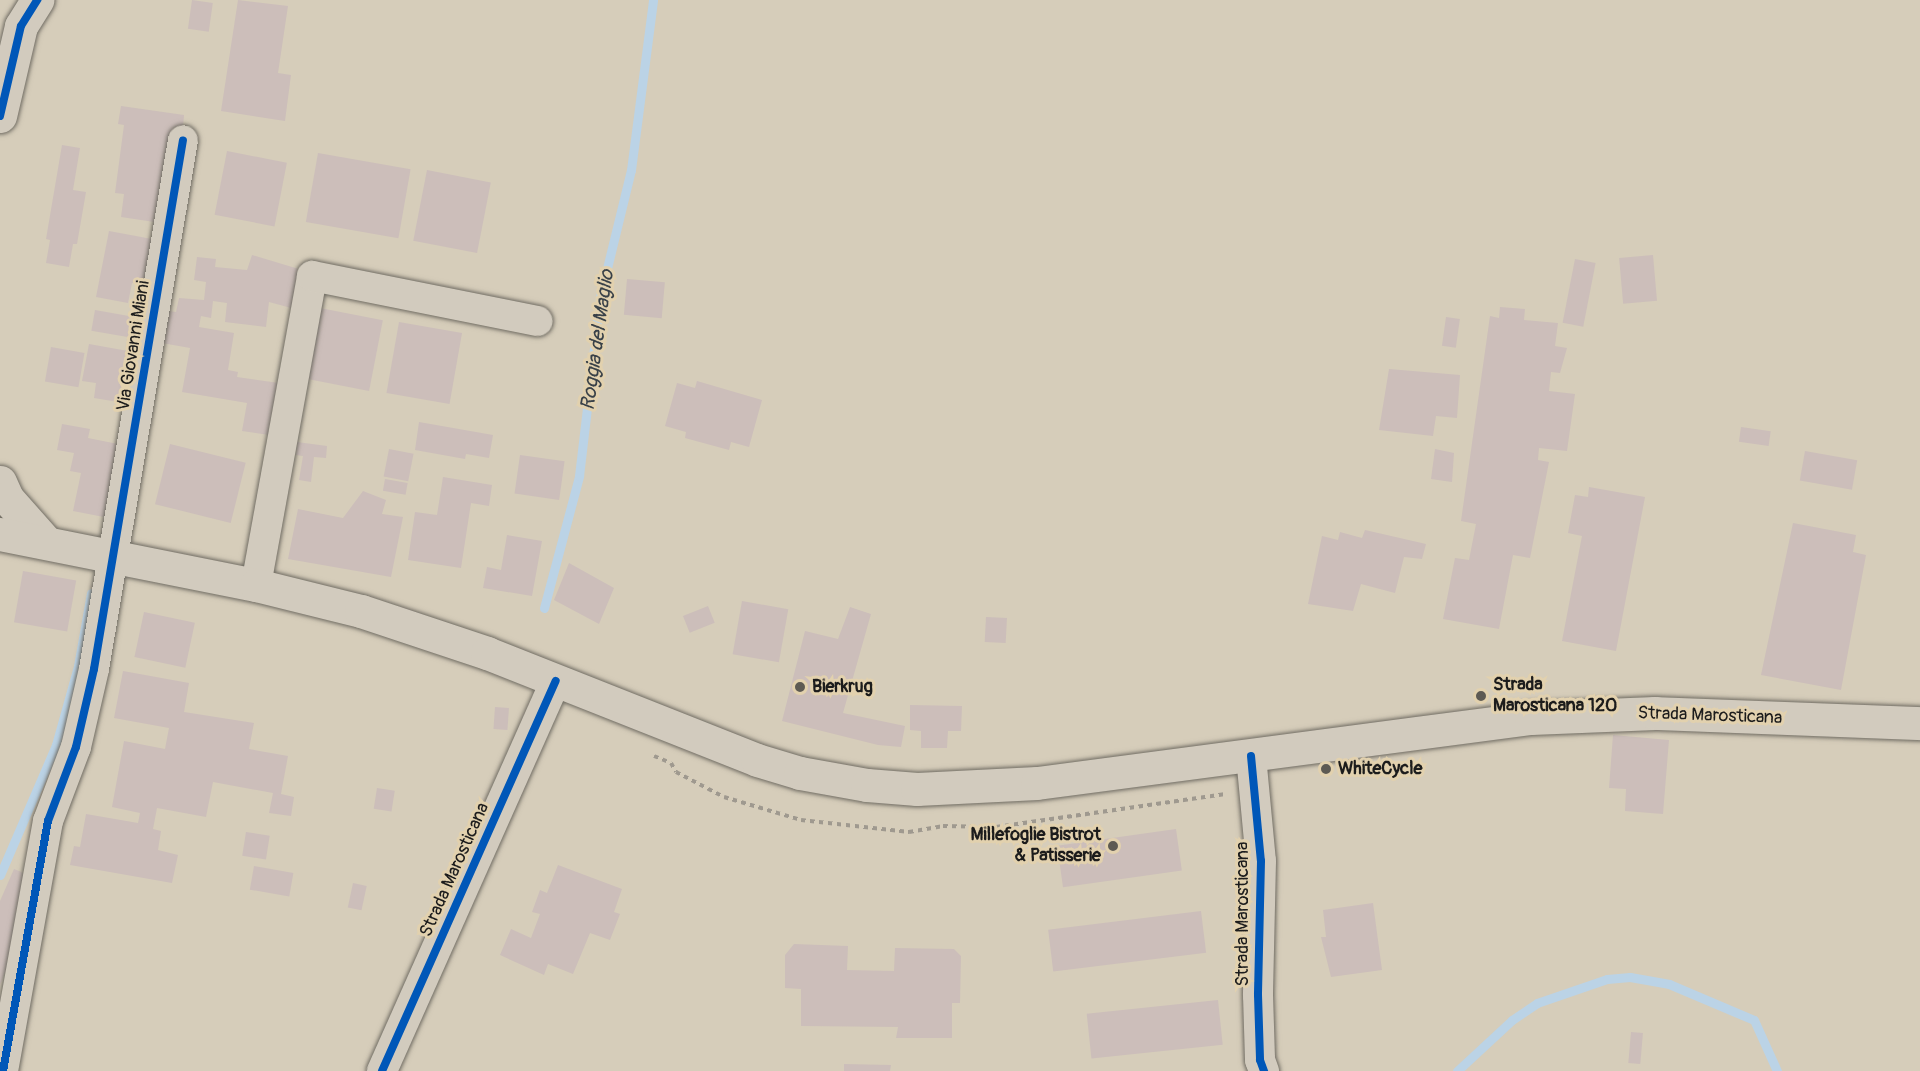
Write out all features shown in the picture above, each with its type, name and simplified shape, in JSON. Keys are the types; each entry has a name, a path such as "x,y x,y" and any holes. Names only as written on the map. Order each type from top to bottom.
{"main road":[{"path":"0,116 19,16"},
{"path":"0,482 7,498 46,542"},
{"name":"Strada Marosticana","path":"0,534 256,585 451,640 757,760 800,773 867,785 917,789 1037,783 1531,718 1654,713 1920,723"}],"street":[{"name":"Via Giovanni Miani","path":"3,1071 48,821 76,747 114,557 183,140"},
{"path":"256,585 312,276 538,321"},
{"name":"Strada Marosticana","path":"382,1071 556,681"},
{"name":"Strada Marosticana","path":"1251,756 1261,861 1258,995 1260,1059 1264,1071"}],"building":[{"path":"192,0 213,3 209,32 188,29"},
{"path":"238,0 288,6 278,73 291,75 285,121 221,111"},
{"path":"121,106 184,115 183,128 174,127 161,223 121,217 124,194 115,193 124,125 118,124"},
{"path":"62,145 80,148 73,190 86,192 77,244 73,244 69,267 46,263 50,240 46,239"},
{"path":"227,151 287,163 274,226 215,215"},
{"path":"318,153 411,169 398,238 306,222"},
{"path":"427,170 491,182 477,253 413,241"},
{"path":"109,231 152,239 149,286 132,283 128,303 96,297"},
{"path":"252,255 302,270 295,309 269,302 266,327 225,322 227,303 213,301 211,318 201,316 199,327 234,333 228,370 238,372 237,377 279,383 269,435 242,431 247,403 182,392 190,348 162,343 168,311 176,312 179,298 204,300 206,282 194,280 197,257 216,259 215,267 247,270"},
{"path":"1653,255 1657,301 1623,304 1619,258"},
{"path":"1575,259 1596,263 1583,327 1563,323"},
{"path":"627,279 665,282 662,318 624,315"},
{"path":"1500,307 1525,309 1524,320 1558,323 1555,346 1567,348 1560,373 1551,372 1549,391 1575,394 1567,451 1539,448 1538,460 1549,462 1530,558 1513,555 1499,629 1443,619 1455,558 1469,560 1476,524 1461,521 1490,316 1499,318"},
{"path":"320,308 383,320 369,391 306,379"},
{"path":"95,310 144,319 141,339 91,331"},
{"path":"1446,317 1460,319 1456,348 1442,346"},
{"path":"399,322 462,333 450,404 386,393"},
{"path":"89,344 139,353 130,404 94,398 96,383 82,381"},
{"path":"51,347 84,353 78,387 45,381"},
{"path":"1389,369 1460,375 1457,418 1436,416 1433,436 1379,430"},
{"path":"697,381 762,400 749,447 731,442 729,450 685,438 686,432 665,426 677,383 695,388"},
{"path":"419,422 493,435 489,458 466,454 465,459 415,450"},
{"path":"62,424 90,429 88,438 123,445 109,518 73,511 81,473 70,471 74,453 57,450"},
{"path":"1741,427 1771,431 1769,446 1739,442"},
{"path":"297,442 327,446 326,458 314,457 311,482 299,480 303,456 296,455"},
{"path":"170,444 246,463 231,523 155,504"},
{"path":"389,449 414,454 408,481 384,476"},
{"path":"1435,449 1454,453 1452,482 1431,479"},
{"path":"1805,451 1857,460 1852,490 1800,481"},
{"path":"520,455 565,461 559,500 515,494"},
{"path":"443,477 492,485 489,506 471,503 461,568 408,560 415,512 437,515"},
{"path":"385,479 408,483 406,495 383,491"},
{"path":"1589,487 1645,497 1616,651 1562,641 1582,536 1568,533 1575,495 1588,497"},
{"path":"363,491 386,500 382,514 403,517 391,577 288,559 298,509 343,518"},
{"path":"1793,523 1856,535 1853,552 1866,555 1841,690 1761,675"},
{"path":"1365,530 1426,544 1422,559 1404,557 1395,593 1361,584 1353,611 1308,604 1322,536 1338,540 1340,532 1362,538"},
{"path":"507,535 542,541 532,596 483,588 487,567 501,570"},
{"path":"569,563 614,588 599,624 554,600"},
{"path":"23,571 76,580 67,632 14,622"},
{"path":"742,601 788,609 779,662 733,654"},
{"path":"708,606 715,623 690,633 683,616"},
{"path":"850,607 871,614 843,713 905,726 901,747 878,745 782,721 805,631 838,639"},
{"path":"144,612 195,623 185,668 134,657"},
{"path":"986,617 1007,618 1006,643 985,642"},
{"path":"123,671 189,683 184,712 254,723 249,749 288,756 281,794 294,797 291,816 269,813 273,793 213,782 206,817 157,808 153,829 161,831 158,850 178,855 172,883 70,865 74,846 80,847 86,814 138,823 140,813 112,807 124,741 165,749 169,728 114,718"},
{"path":"910,705 962,706 961,731 948,731 947,748 921,748 921,731 910,730"},
{"path":"495,707 509,708 507,730 493,729"},
{"path":"1613,735 1669,740 1663,814 1625,811 1626,789 1609,788"},
{"path":"377,788 395,791 391,812 374,809"},
{"path":"1176,829 1182,871 1063,887 1057,846"},
{"path":"246,832 270,836 266,859 242,856"},
{"path":"558,865 622,889 614,912 620,914 610,940 590,933 573,974 548,964 544,975 500,955 511,929 531,938 540,914 532,912 540,890 547,893"},
{"path":"254,866 293,873 289,897 250,890"},
{"path":"14,869 31,876 17,944 0,985 0,901"},
{"path":"353,883 367,886 361,910 348,907"},
{"path":"1373,903 1382,970 1331,977 1321,937 1326,937 1323,910"},
{"path":"1201,911 1206,953 1053,971 1048,930"},
{"path":"794,944 848,946 847,970 894,971 895,948 954,949 961,956 960,1003 952,1003 952,1038 896,1038 898,1027 801,1026 801,989 785,988 785,955"},
{"path":"1218,1000 1223,1045 1091,1059 1087,1014"},
{"path":"1631,1032 1643,1033 1640,1064 1628,1063"},
{"path":"844,1064 891,1065 890,1071 844,1071"}],"waterway":[{"name":"Roggia del Maglio","path":"544,608 579,476 600,297 631,170 653,0"},
{"name":"Roggia del Maglio","path":"0,875 56,745 78,666 91,593"},
{"path":"1457,1071 1512,1020 1537,1003 1607,979 1630,977 1669,984 1754,1020 1777,1071"}],"cycle path":[{"path":"0,116 21,26 37,0"},
{"path":"3,1071 48,821 76,747 94,669 183,140"},
{"path":"382,1071 556,681"},
{"path":"1251,756 1261,861 1258,995 1260,1060 1264,1071"}],"place":[{"name":"Bierkrug","path":"800,687"},
{"name":"Strada Marosticana 120","path":"1481,696"},
{"name":"WhiteCycle","path":"1326,769"},
{"name":"Millefoglie Bistrot & Patisserie","path":"1113,846"}]}
